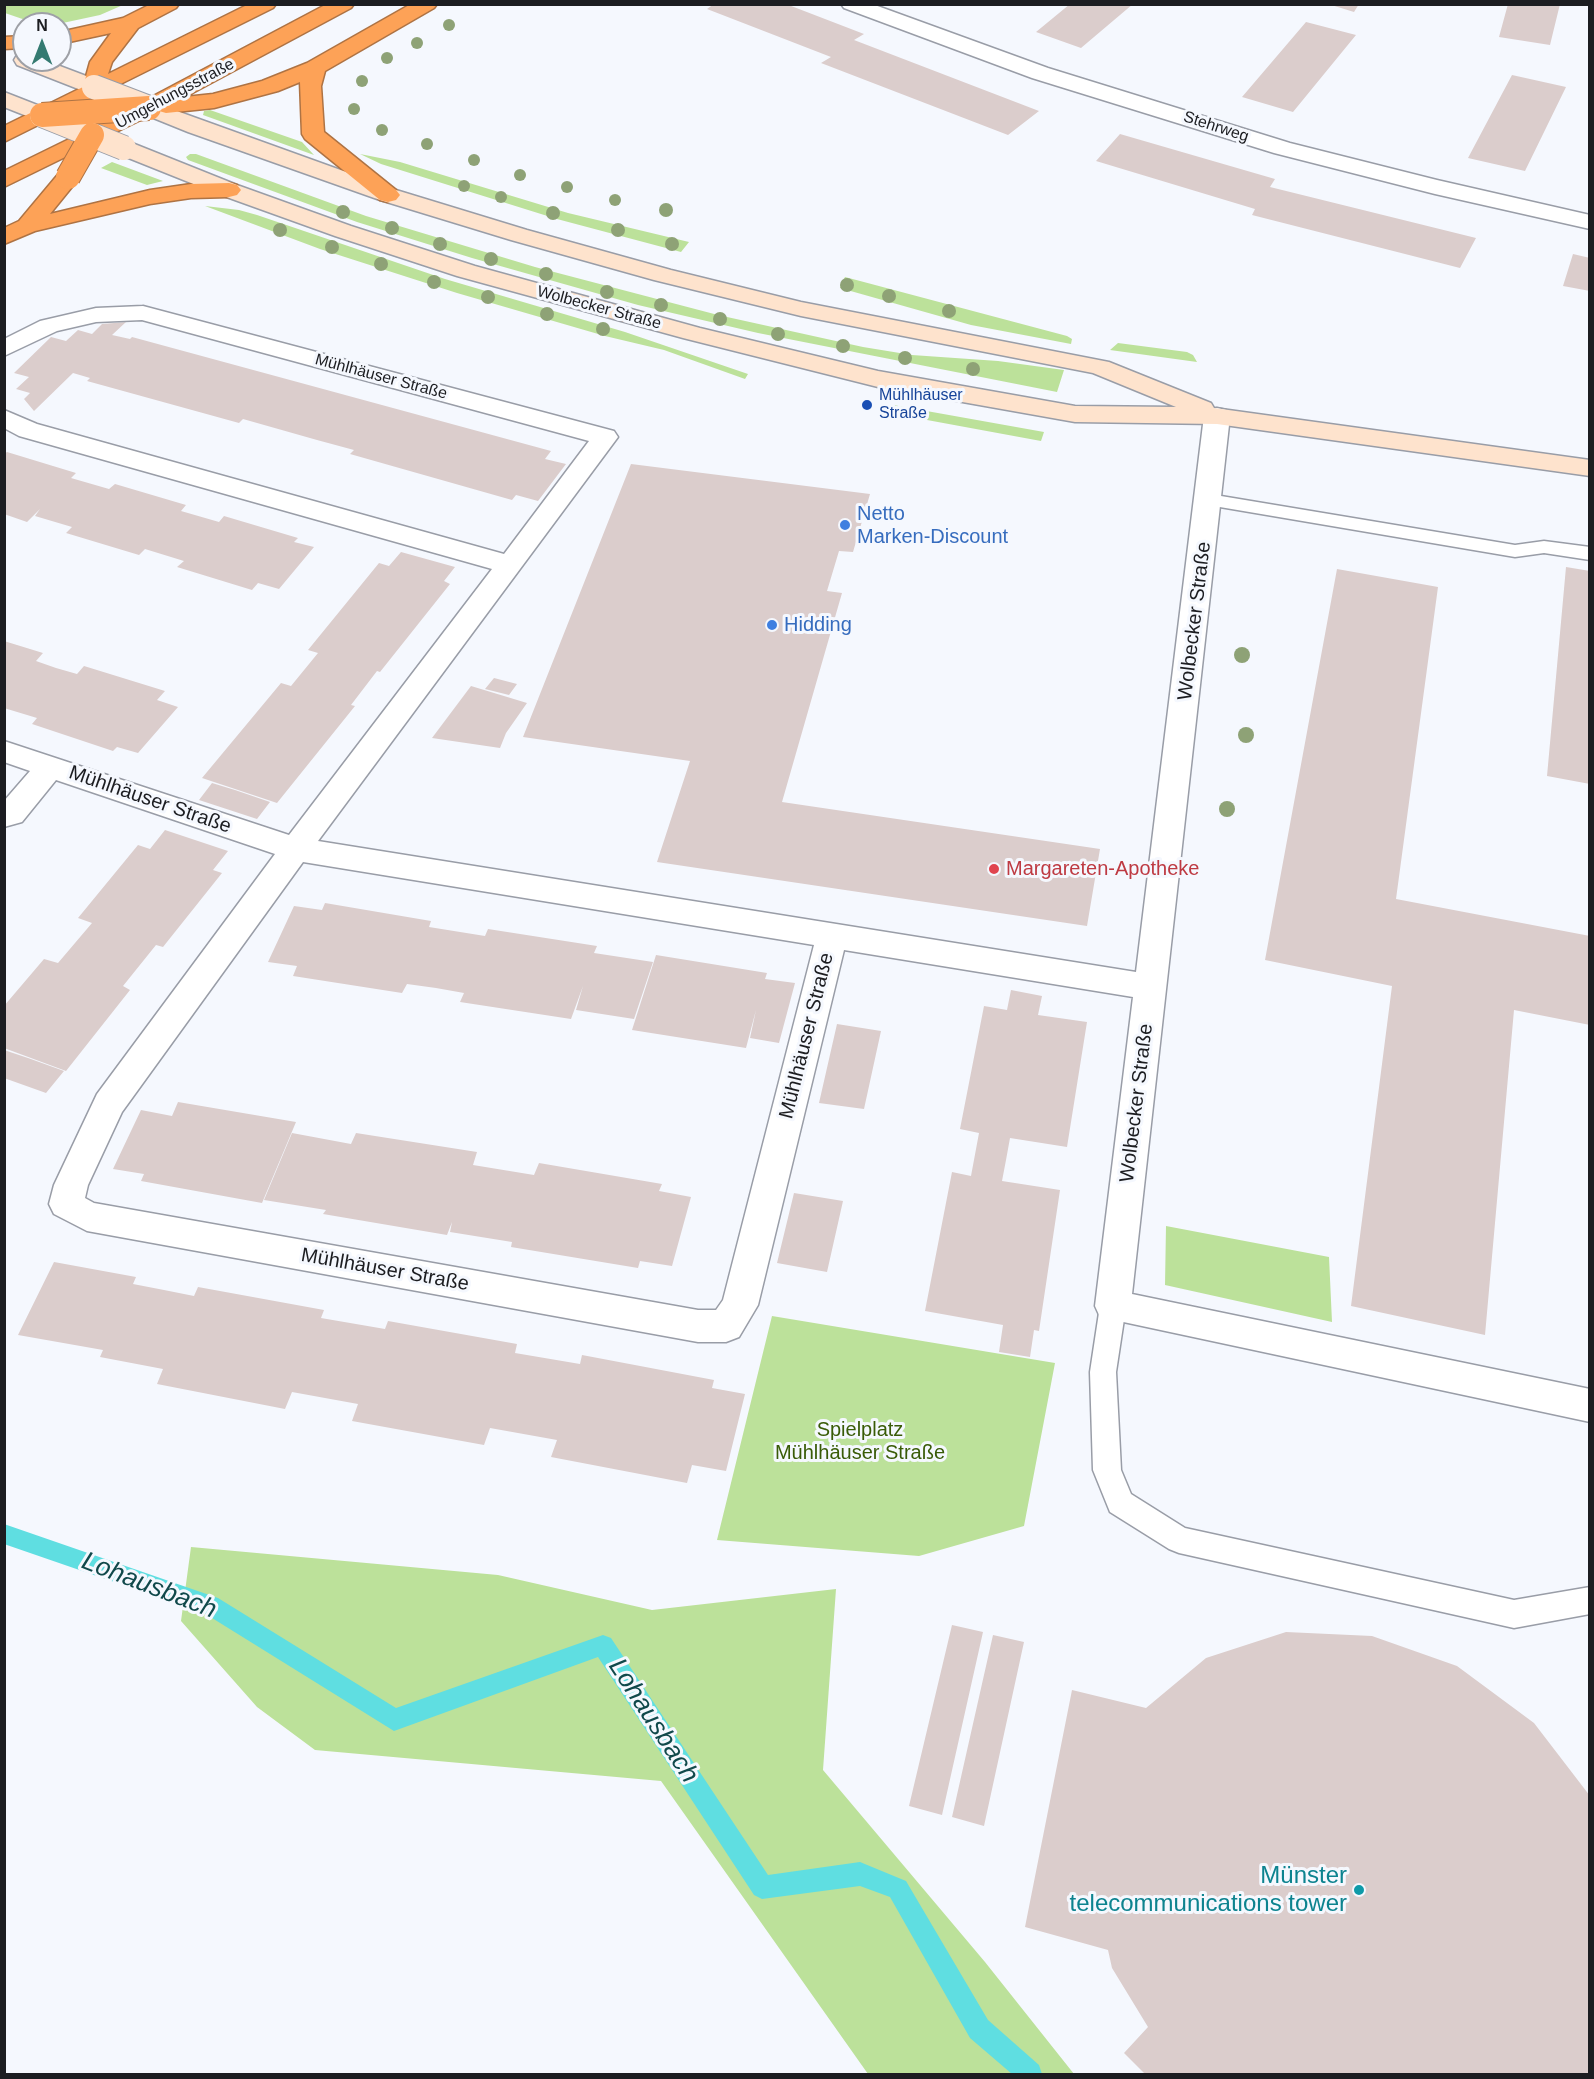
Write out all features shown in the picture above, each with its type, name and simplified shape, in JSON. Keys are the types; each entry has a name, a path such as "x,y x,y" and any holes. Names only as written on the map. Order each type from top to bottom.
{"highway":[{"path":"72,35 130,23 169,4"},
{"name":"Umgehungsstraße","path":"4,135 266,4"},
{"name":"Umgehungsstraße","path":"4,180 344,4"},
{"path":"9,109 42,115 214,101 270,86 315,68 427,4"},
{"path":"27,226 75,168 92,135 95,111 94,87 101,62 130,23"},
{"path":"315,68 310,86 313,134 388,195"},
{"path":"4,237 27,226 150,197 191,191 229,190"}],"main road":[{"name":"Wolbecker Straße","path":"58,72 177,120 388,195 519,235 663,275 801,309 1100,367 1217,416"},
{"name":"Wolbecker Straße","path":"42,115 229,190 343,231 466,271 692,333 878,379 1075,414 1217,416 1590,468"}],"street":[{"name":"Stehrweg","path":"851,4 1029,69 1282,148 1436,187 1590,222"},
{"name":"Mühlhäuser Straße","path":"4,349 49,326 96,315 143,314 605,437 296,849 109,1104 71,1185 66,1204 87,1216 698,1326 726,1326 740,1305 832,935"},
{"name":"Wolbecker Straße","path":"1113,1306 1209,500 1217,416"},
{"path":"4,418 28,430 510,565"},
{"name":"Mühlhäuser Straße","path":"4,751 296,849 1151,987"},
{"path":"4,816 11,814 51,766"},
{"path":"1113,1306 1590,1406"}],"lane":[{"path":"1209,500 1515,551 1544,547 1590,554"},
{"path":"1113,1306 1103,1372 1107,1470 1120,1503 1179,1540 1514,1614 1590,1600"}],"green space":[{"path":"5,4 123,4 100,15 72,21 72,12 12,12 12,15 5,13"},
{"path":"210,110 302,142 314,155 203,115 204,111"},
{"path":"196,154 366,216 535,267 718,315 863,347 912,355 998,361 1064,370 1057,392 758,333 638,305 472,258 357,222 188,160 186,157"},
{"path":"360,154 400,162 568,213 689,242 681,252 557,219 381,164"},
{"path":"112,162 163,181 147,185 101,168"},
{"path":"205,206 239,210 257,215 445,279 625,332 748,374 745,379 664,350 605,336 457,293 320,249"},
{"path":"845,277 1067,336 1072,339 1071,344 971,325 840,288"},
{"path":"1118,343 1187,352 1193,355 1197,362 1110,350"},
{"path":"893,405 1044,432 1041,441 889,413"},
{"path":"1166,1226 1329,1257 1332,1322 1165,1285"},
{"name":"Spielplatz Mühlhäuser Straße","path":"772,1316 1055,1363 1024,1526 919,1556 717,1540"},
{"path":"191,1547 498,1575 652,1610 836,1589 823,1770 985,1962 1074,2074 868,2074 661,1781 315,1750 257,1707 181,1621"}],"building":[{"path":"714,4 786,4 864,34 854,40 1039,111 1008,135 821,63 831,57 707,9"},
{"path":"1070,4 1133,4 1081,48 1036,32"},
{"path":"1328,4 1359,4 1354,12"},
{"path":"1508,4 1560,4 1550,45 1499,37"},
{"path":"1306,22 1356,35 1293,112 1242,97"},
{"path":"1512,75 1566,87 1525,171 1468,158"},
{"path":"1120,134 1275,179 1270,187 1476,238 1460,268 1252,215 1255,209 1096,161"},
{"path":"1573,254 1590,258 1590,291 1563,286"},
{"path":"126,322 112,335 130,339 132,337 551,451 545,459 566,464 538,501 516,495 512,500 350,454 354,450 243,419 239,423 87,381 90,378 73,373 34,411 24,399 30,393 16,389 29,377 14,373 51,337 66,341 78,330 92,334 102,324"},
{"path":"7,452 76,473 71,478 109,489 115,484 186,505 181,511 219,522 224,516 298,538 294,542 314,547 279,589 258,583 252,590 177,567 184,561 145,549 139,555 66,533 72,527 35,516 40,509 27,522 4,514 4,454"},
{"path":"631,464 870,494 853,552 839,551 827,591 842,593 782,802 1100,849 1087,926 657,862 690,761 523,737"},
{"path":"401,552 455,567 444,581 450,584 380,672 377,671 351,705 355,706 277,803 202,778 281,683 291,686 318,653 308,650 379,563 389,566"},
{"path":"1566,567 1590,571 1590,784 1547,776"},
{"path":"1337,569 1438,587 1396,899 1590,936 1590,1025 1514,1010 1485,1335 1351,1306 1392,986 1265,960"},
{"path":"4,641 43,653 36,661 56,668 77,674 84,666 165,691 157,700 178,707 138,753 117,747 113,751 32,724 37,718 4,708"},
{"path":"494,678 517,684 509,695 485,689"},
{"path":"471,686 527,703 506,733 500,748 432,738"},
{"path":"212,783 270,802 257,819 199,800"},
{"path":"165,830 228,851 213,870 222,873 163,947 156,945 123,986 130,990 66,1071 4,1048 4,1006 44,959 58,963 92,923 78,918 138,845 150,849"},
{"path":"325,903 431,921 429,927 485,936 488,929 597,946 594,953 653,962 634,1019 576,1010 583,986 571,1019 460,1002 464,993 436,988 407,984 402,993 293,976 297,966 268,962 294,906 322,910"},
{"path":"656,955 767,973 765,979 795,983 779,1043 750,1038 756,1010 746,1048 632,1030"},
{"path":"1011,990 1042,996 1038,1015 1087,1022 1067,1147 1010,1138 1002,1181 1060,1190 1039,1331 1034,1330 1030,1357 999,1352 1003,1325 925,1311 952,1172 971,1176 979,1133 960,1129 984,1006 1007,1010"},
{"path":"837,1024 881,1031 864,1109 819,1103"},
{"path":"4,1050 64,1071 46,1093 4,1078"},
{"path":"178,1102 296,1122 262,1203 141,1181 144,1174 113,1169 141,1110 172,1116"},
{"path":"292,1133 351,1144 356,1133 477,1152 473,1165 534,1175 539,1163 662,1184 659,1191 691,1197 672,1266 640,1261 638,1268 511,1247 512,1242 450,1232 452,1222 447,1235 323,1214 326,1210 264,1200"},
{"path":"794,1193 843,1201 827,1272 777,1263"},
{"path":"54,1262 136,1277 133,1284 194,1296 198,1287 324,1310 321,1318 385,1329 388,1321 517,1344 515,1353 580,1364 582,1355 714,1380 712,1388 745,1394 726,1471 692,1465 687,1483 551,1457 557,1440 490,1428 484,1445 352,1421 358,1404 292,1392 285,1409 157,1384 163,1369 100,1357 103,1350 18,1335"},
{"path":"952,1625 983,1632 942,1815 909,1806"},
{"path":"1286,1632 1372,1636 1457,1666 1534,1723 1590,1796 1590,2074 1145,2074 1124,2053 1148,2027 1112,1968 1108,1950 1025,1927 1072,1690 1146,1708 1206,1658"},
{"path":"993,1635 1024,1642 984,1826 952,1817"}],"waterway":[{"name":"Lohausbach","path":"4,1534 210,1605 394,1720 603,1645 762,1887 860,1874 898,1889 979,2029 1030,2074"}],"place":[{"name":"Mühlhäuser Straße","path":"867,405"},
{"name":"Netto Marken-Discount","path":"845,525"},
{"name":"Hidding","path":"772,625"},
{"name":"Margareten-Apotheke","path":"994,869"},
{"name":"Münster telecommunications tower","path":"1359,1890"}]}
